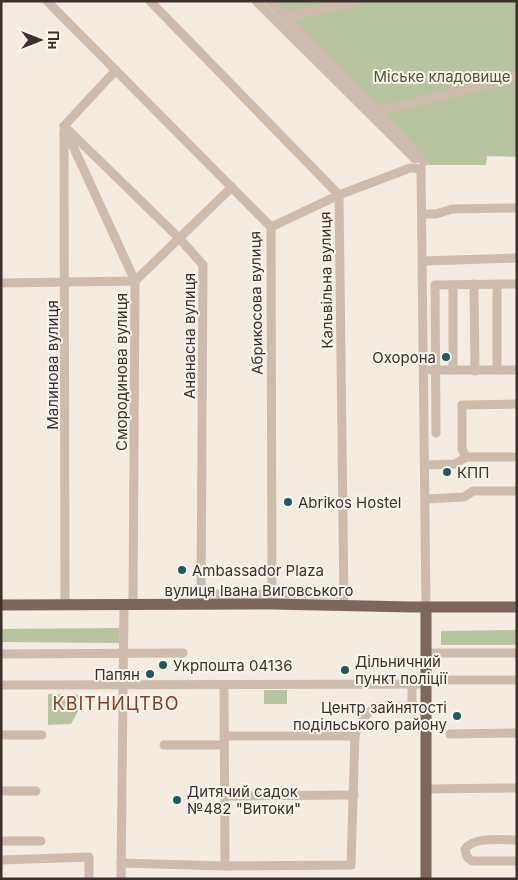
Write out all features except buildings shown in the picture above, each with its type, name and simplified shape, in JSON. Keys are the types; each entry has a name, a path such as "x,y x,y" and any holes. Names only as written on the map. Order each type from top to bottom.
{"main road":[{"name":"вулиця Івана Виговського","path":"1,605 128,604 201,599 272,599 344,600 426,607 517,607"},
{"path":"426,607 426,879"}],"street":[{"name":"Абрикосова вулиця","path":"47,1 271,227 272,599"},
{"name":"Кальвільна вулиця","path":"150,1 339,195 344,600"},
{"path":"256,1 420,163"},
{"path":"270,1 378,111 420,163 426,465 426,607"},
{"path":"285,16 361,1"},
{"path":"64,126 116,70"},
{"path":"378,111 517,78"},
{"name":"Ананасна вулиця","path":"64,126 180,239 203,265 201,599"},
{"name":"Смородинова вулиця","path":"64,126 135,281 128,604 123,685 120,879"},
{"name":"Малинова вулиця","path":"64,126 65,604"},
{"path":"271,227 339,195 420,163"},
{"path":"1,283 135,281 232,187"},
{"path":"422,214 436,214 452,209 517,208"},
{"path":"423,261 517,258"},
{"path":"474,284 475,371"},
{"path":"497,284 498,370"},
{"path":"436,433 435,285 517,284"},
{"path":"453,285 453,370"},
{"path":"424,370 517,370"},
{"path":"466,457 462,449 462,405 517,404"},
{"path":"426,465 455,464 466,457 517,457"},
{"path":"426,499 464,497 473,491 517,491"},
{"path":"1,654 183,653"},
{"path":"426,654 517,653"},
{"path":"1,685 412,684 517,680"},
{"path":"224,684 225,866"},
{"path":"121,863 225,866 351,865 355,736 366,715 375,707 412,706 412,684"},
{"path":"450,734 517,733"},
{"path":"1,735 42,735"},
{"path":"164,745 355,736"},
{"path":"426,789 517,788"},
{"path":"1,791 36,791"},
{"path":"224,796 354,796"},
{"path":"517,840 477,841 472,842 465,848 467,857 472,861 517,861"},
{"path":"1,841 40,841"},
{"path":"1,860 89,857 89,879"}],"green space":[{"name":"Міське кладовище","path":"263,1 517,1 517,157 487,156 486,165 423,164"},
{"path":"119,628 119,643 1,642 1,629"},
{"path":"517,630 517,645 441,645 441,631"},
{"path":"264,690 287,690 287,704 264,704"},
{"path":"48,694 87,695 71,724 48,725"}],"place":[{"name":"Охорона","path":"446,357"},
{"name":"КПП","path":"447,472"},
{"name":"Abrikos Hostel","path":"288,502"},
{"name":"Ambassador Plaza","path":"182,570"},
{"name":"Укрпошта 04136","path":"163,665"},
{"name":"Дільничний пункт поліції","path":"345,670"},
{"name":"Папян","path":"150,674"},
{"name":"Центр зайнятості подільського району","path":"457,716"},
{"name":"Дитячий садок №482 \"Витоки\"","path":"177,800"}],"district":[{"name":"КВІТНИЦТВО","path":"116,703"}]}
